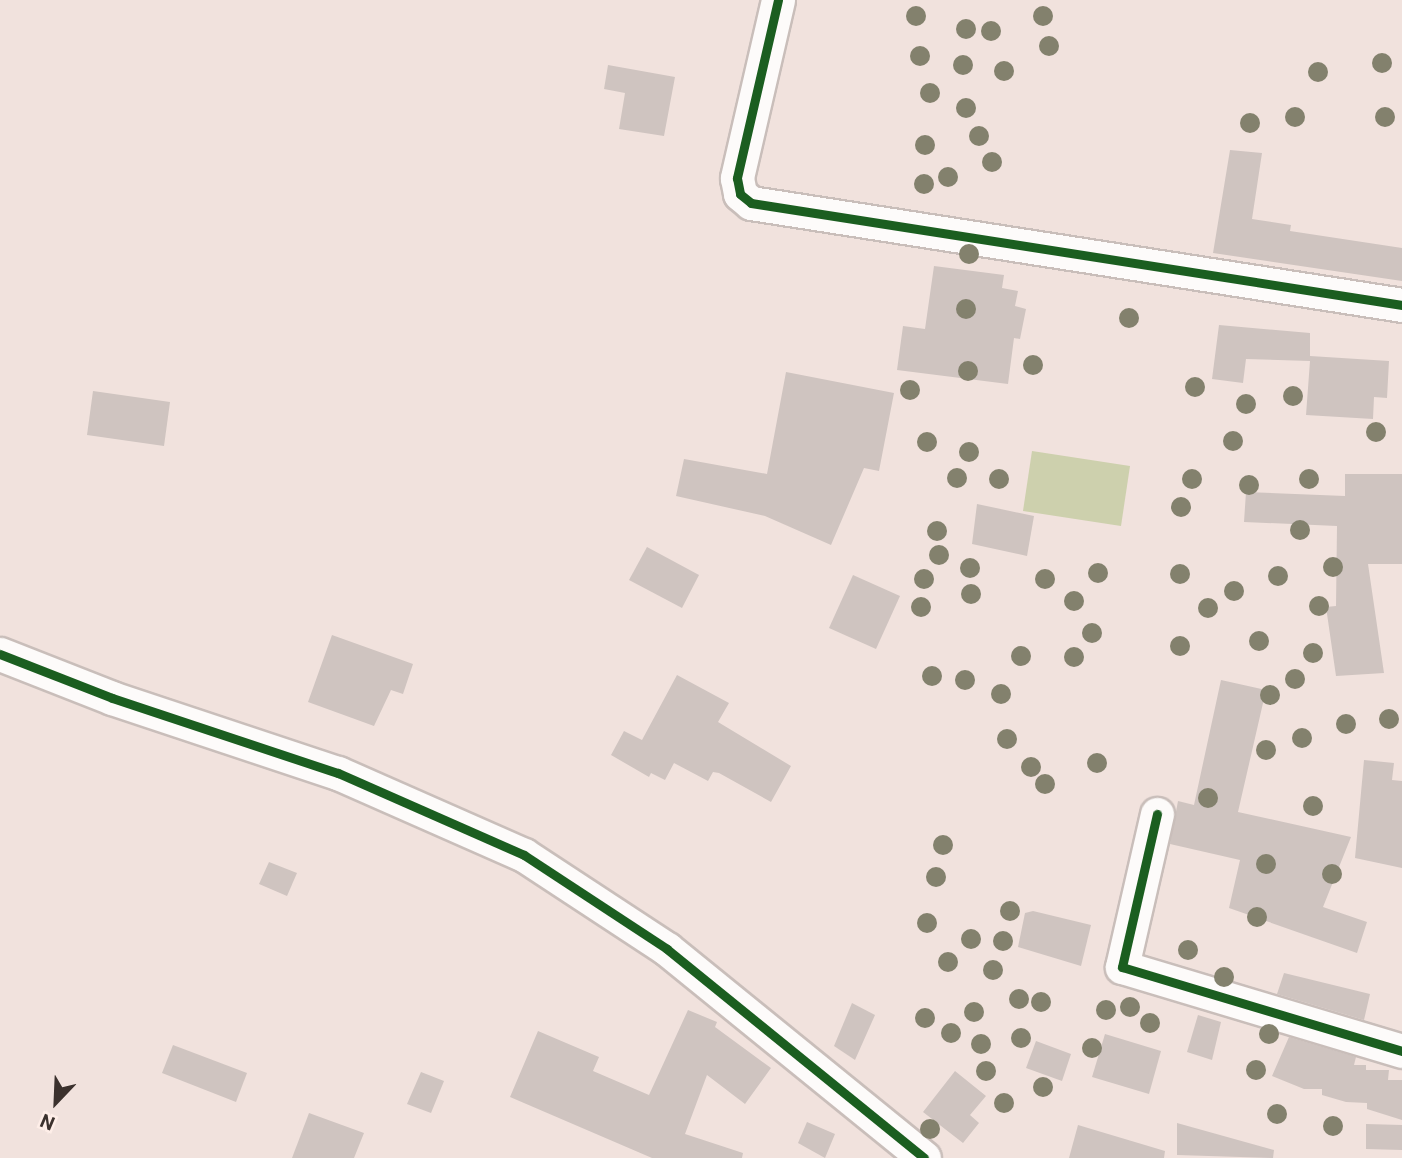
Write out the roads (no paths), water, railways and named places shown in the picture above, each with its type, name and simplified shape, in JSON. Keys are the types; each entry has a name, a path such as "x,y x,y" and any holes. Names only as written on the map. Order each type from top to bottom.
{"street":[{"path":"778,0 737,178 740,194 751,203 1402,306"},
{"path":"0,654 112,698 338,773 524,855 667,949 924,1158"},
{"path":"1157,814 1122,967 1402,1051"}]}
